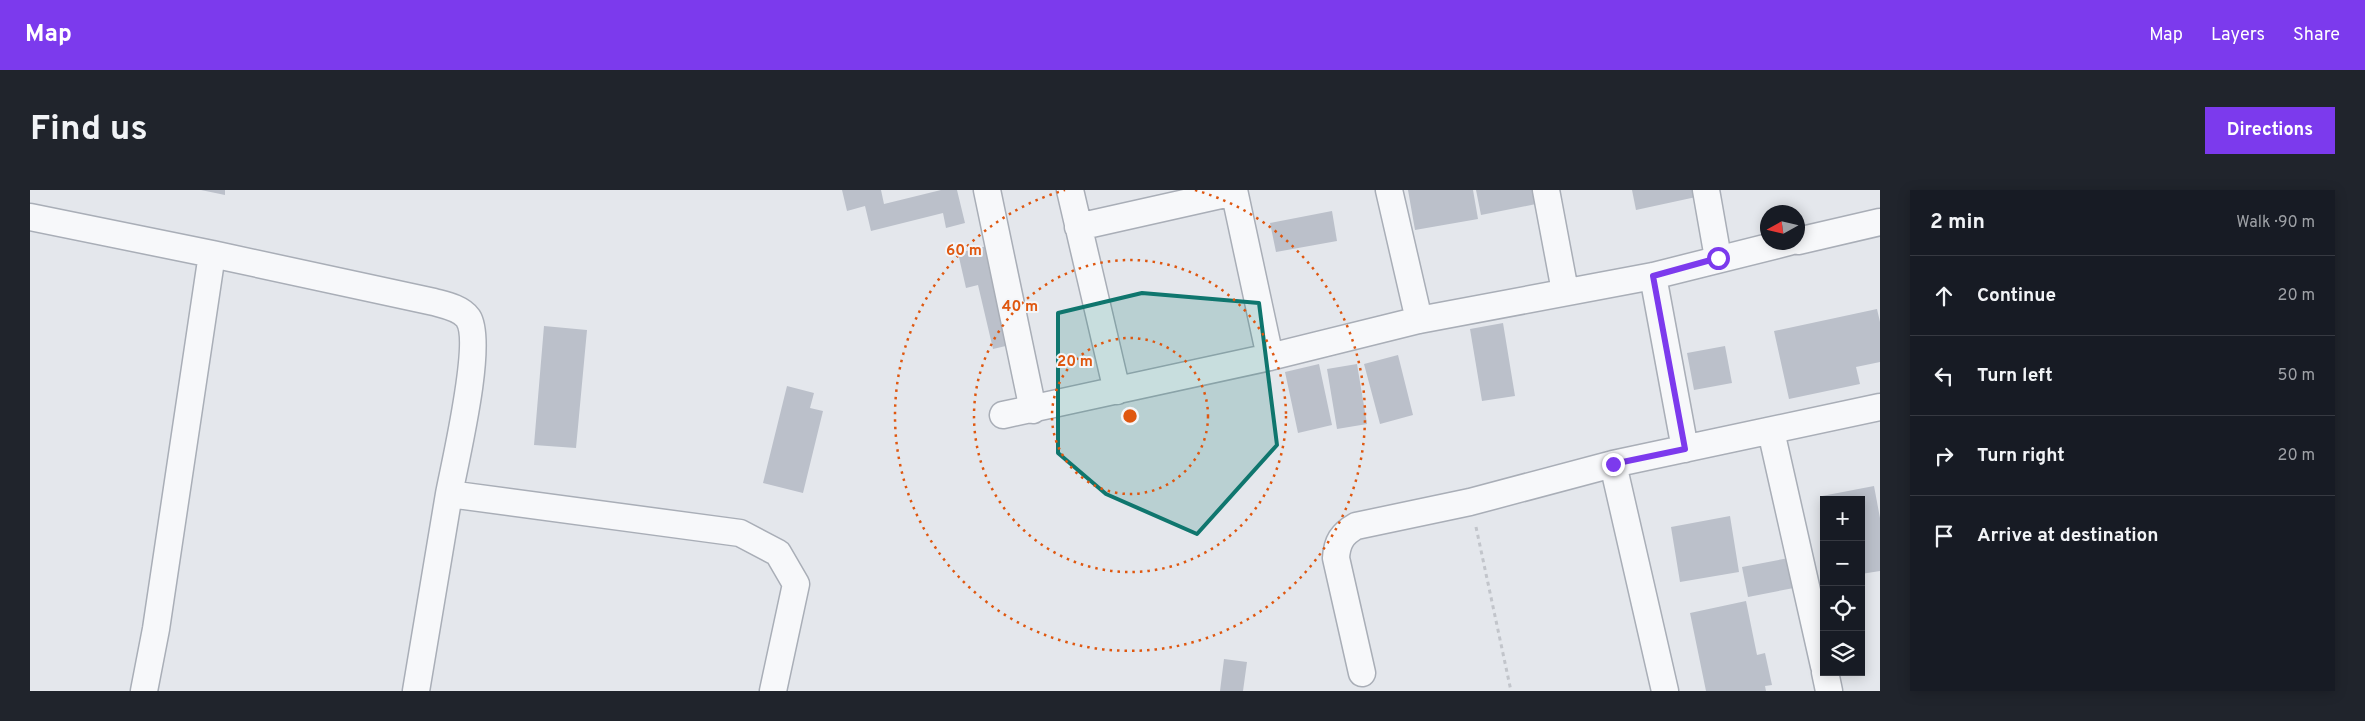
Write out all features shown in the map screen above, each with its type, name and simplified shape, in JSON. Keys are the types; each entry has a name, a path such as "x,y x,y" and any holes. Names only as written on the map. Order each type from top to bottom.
{"street":[{"path":"986,190 1033,410"},
{"path":"1070,190 1117,392"},
{"path":"1389,190 1419,320"},
{"path":"1546,190 1565,291"},
{"path":"1706,190 1718,258"},
{"path":"1078,227 1234,191 1270,357"},
{"path":"30,217 434,302 454,308 468,318 472,335 472,364 416,691"},
{"path":"1805,238 1880,222"},
{"path":"1002,415 1117,392 1419,320 1565,291 1653,276 1760,249"},
{"path":"144,691 156,629 212,254"},
{"path":"1653,276 1685,449"},
{"path":"1362,673 1336,558 1337,545 1344,532 1364,524 1470,502 1613,464 1880,407"},
{"path":"1771,431 1820,648"},
{"path":"1613,464 1665,691"},
{"path":"449,494 740,533 778,553 796,584 774,691"},
{"path":"1826,676 1829,691"}],"path":[{"path":"1470,502 1511,691"}],"highlighted area":[{"path":"1142,293 1259,303 1277,445 1197,534 1106,494 1058,453 1058,313"}],"building":[{"path":"201,190 225,190 225,195"},
{"path":"842,190 881,190 884,204 941,190 957,190 965,223 946,228 943,213 871,231 865,206 847,211"},
{"path":"1408,190 1473,190 1478,219 1415,230"},
{"path":"1476,190 1533,190 1536,204 1481,215"},
{"path":"1632,190 1695,190 1696,197 1636,210"},
{"path":"1332,211 1337,241 1276,252 1270,223"},
{"path":"987,246 1010,345 993,349 978,285 966,288 958,253"},
{"path":"1877,309 1880,322 1880,362 1856,367 1860,384 1789,399 1774,331"},
{"path":"1503,323 1515,396 1482,401 1470,329"},
{"path":"544,326 587,330 576,448 534,445"},
{"path":"1725,346 1732,383 1694,390 1687,353"},
{"path":"1398,355 1413,415 1380,424 1364,364"},
{"path":"1319,364 1332,425 1298,433 1285,372"},
{"path":"1357,364 1367,424 1337,429 1327,369"},
{"path":"787,386 814,393 810,408 823,411 803,493 763,483"},
{"path":"1874,486 1880,518 1880,571 1865,573 1865,496 1822,496"},
{"path":"1730,516 1739,572 1680,582 1671,527"},
{"path":"1794,557 1799,587 1748,597 1742,567"},
{"path":"1746,601 1757,655 1765,653 1772,685 1765,686 1766,691 1706,691 1690,613"},
{"path":"1224,659 1247,662 1243,691 1220,691"}],"route":[{"path":"1613,464 1685,449 1653,276 1718,258"}]}
